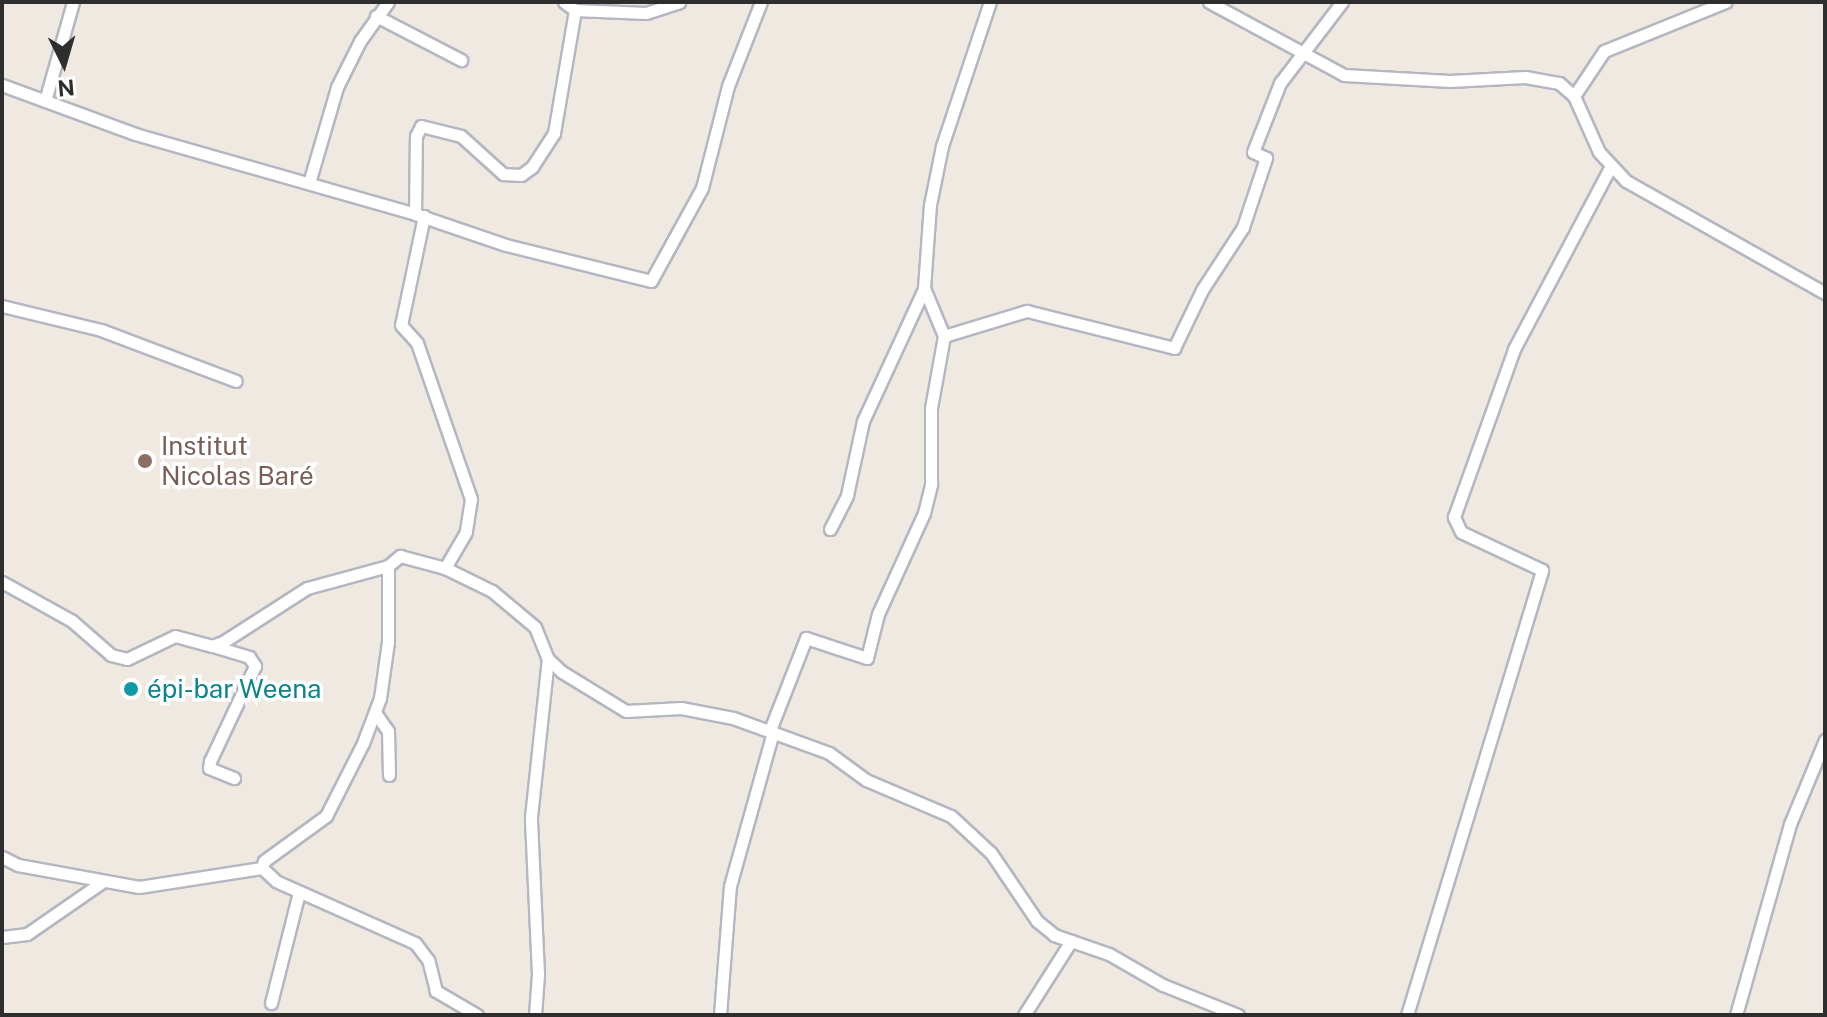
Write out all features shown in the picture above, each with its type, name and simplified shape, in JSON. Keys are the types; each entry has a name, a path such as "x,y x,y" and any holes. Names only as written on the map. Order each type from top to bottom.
{"street":[{"path":"45,101 73,2"},
{"path":"372,2 461,60"},
{"path":"564,2 575,10 646,13 679,2"},
{"path":"2,85 135,134 419,215 506,245 651,281 702,188 728,86 761,2"},
{"path":"830,529 847,495 863,421 924,288 937,163 990,2"},
{"path":"1209,2 1299,54 1356,77 1450,81 1525,77 1559,83 1574,96 1611,166 1679,214 1825,293"},
{"path":"944,336 1027,311 1174,348 1202,290 1243,227 1266,158 1253,152 1280,83 1299,54 1342,2"},
{"path":"1574,96 1604,51 1725,2"},
{"path":"309,183 337,87 383,9"},
{"path":"445,568 466,532 471,499 417,343 401,325 419,215 416,136 421,126 461,136 503,174 521,175 532,167 554,133 575,10"},
{"path":"1407,1015 1542,570 1461,532 1454,517 1514,349 1611,166"},
{"path":"720,1015 733,871 771,731 806,638 867,658 878,614 928,499 931,408 944,336 924,288"},
{"path":"2,306 101,330 236,381"},
{"path":"212,646 307,588 388,566 396,557 407,556 445,568 492,591 535,627 548,659 531,817 538,974 535,1015"},
{"path":"262,868 264,861 326,816 376,714 388,642 388,566"},
{"path":"2,582 72,621 120,659 175,636 249,657 255,666 209,768 234,778"},
{"path":"548,659 626,711 681,708 771,731 829,753 866,780 951,816 991,853 1037,921 1071,941 1109,954 1163,985 1238,1015"},
{"path":"376,714 388,731 389,775"},
{"path":"1736,1015 1790,824 1825,740"},
{"path":"2,857 102,882 139,887 262,868"},
{"path":"262,868 270,878 415,943 428,960 436,991 477,1015"},
{"path":"2,937 27,934 102,882"},
{"path":"271,1003 299,892"},
{"path":"1024,1015 1071,941"}],"place":[{"name":"Institut Nicolas Baré","path":"145,461"},
{"name":"épi-bar Weena","path":"131,689"}]}
